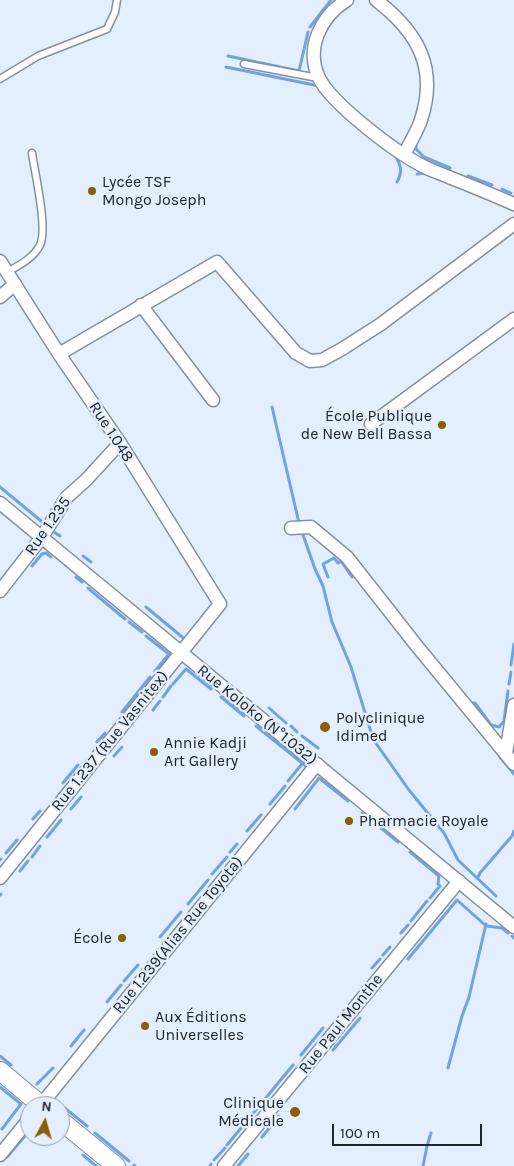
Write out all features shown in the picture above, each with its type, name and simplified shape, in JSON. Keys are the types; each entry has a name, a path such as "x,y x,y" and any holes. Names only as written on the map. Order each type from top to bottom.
{"main road":[{"path":"0,1071 25,1096"},
{"path":"70,1128 116,1166"}],"street":[{"path":"347,0 326,17 317,33 314,44 314,60 325,87 350,113 421,166 514,204"},
{"path":"376,0 397,17 412,36 422,54 428,80 426,101 420,123 404,155"},
{"path":"59,354 217,262 296,353 310,361 322,360 381,324 514,224"},
{"name":"Rue 1.048","path":"4,267 59,354 120,444 220,604"},
{"path":"0,297 15,284"},
{"path":"141,305 213,400"},
{"path":"371,424 514,319"},
{"name":"Rue 1.235","path":"0,591 42,537 67,497 120,444"},
{"name":"Rue Koloko (N°1.032)","path":"0,503 514,927"},
{"path":"291,528 311,527 347,557 416,645 514,764"},
{"name":"Rue 1.237 (Rue Vasnitex)","path":"0,878 220,604"},
{"path":"506,754 514,707"},
{"name":"Rue 1.239(Alias Rue Toyota)","path":"49,1096 317,764"},
{"name":"Rue Paul Monthe","path":"224,1166 458,881"},
{"name":"Rue 1.239(Alias Rue Toyota)","path":"0,1155 20,1131"}],"lane":[{"path":"0,79 38,56 107,29 115,12 117,0"},
{"path":"244,64 320,78"},
{"path":"4,267 22,264 39,246 43,232 32,154"}],"waterway":[{"path":"310,27 331,0"},
{"path":"228,56 299,71 308,32"},
{"path":"226,67 319,86"},
{"path":"416,143 416,149 424,157 450,168"},
{"path":"395,155 400,168 397,182"},
{"path":"417,174 426,173"},
{"path":"468,176 492,185"},
{"path":"502,189 511,193"},
{"path":"272,407 299,523"},
{"path":"0,487 46,525"},
{"path":"54,532 60,536"},
{"path":"302,532 323,586 332,622 351,667 375,742 409,790 444,833 458,860 496,896"},
{"path":"32,566 42,554 46,553 51,557"},
{"path":"83,556 91,562"},
{"path":"328,577 323,564 334,558 338,563 341,561 352,577"},
{"path":"76,577 82,582"},
{"path":"88,588 125,619"},
{"path":"146,607 187,641"},
{"path":"129,622 142,632"},
{"path":"146,636 169,654 155,671"},
{"path":"511,665 514,644"},
{"path":"173,684 186,669 211,689"},
{"path":"509,684 511,672"},
{"path":"122,712 150,677"},
{"path":"163,697 171,686"},
{"path":"468,703 475,703 491,725 499,727 504,721 508,691"},
{"path":"221,697 244,716"},
{"path":"153,710 160,701"},
{"path":"269,708 286,723"},
{"path":"256,726 307,767"},
{"path":"291,726 297,732"},
{"path":"97,742 105,733"},
{"path":"302,736 318,748"},
{"path":"514,742 514,751"},
{"path":"114,756 122,747"},
{"path":"500,757 514,774"},
{"path":"288,781 302,764"},
{"path":"63,783 78,765"},
{"path":"295,809 319,778 348,801"},
{"path":"270,804 285,786"},
{"path":"71,809 81,797"},
{"path":"33,819 40,811"},
{"path":"362,813 376,824"},
{"path":"247,831 261,815"},
{"path":"47,837 61,820"},
{"path":"381,828 398,842"},
{"path":"478,877 512,836 514,831"},
{"path":"6,853 17,840"},
{"path":"230,852 237,844"},
{"path":"32,857 40,846"},
{"path":"410,852 439,876 438,884 440,886 430,898"},
{"path":"212,874 227,857"},
{"path":"20,871 28,861"},
{"path":"188,904 208,880"},
{"path":"408,959 457,900 485,925"},
{"path":"411,921 427,901"},
{"path":"160,937 181,912"},
{"path":"448,1068 469,997 486,924"},
{"path":"401,933 408,925"},
{"path":"487,926 502,928 508,933"},
{"path":"383,955 390,947"},
{"path":"372,968 380,959"},
{"path":"124,981 138,965"},
{"path":"107,1002 121,985"},
{"path":"333,1050 360,1018"},
{"path":"301,1055 323,1028"},
{"path":"71,1046 84,1030"},
{"path":"0,1056 11,1065"},
{"path":"227,1145 293,1065"},
{"path":"37,1084 53,1068"},
{"path":"0,1087 21,1104 2,1129"},
{"path":"70,1112 87,1126"},
{"path":"262,1137 279,1116"},
{"path":"95,1133 129,1161"},
{"path":"423,1166 431,1133"},
{"path":"7,1157 20,1142"},
{"path":"214,1160 225,1148"},
{"path":"238,1166 248,1154"},
{"path":"83,1155 96,1166"}],"place":[{"name":"Lycée TSF Mongo Joseph","path":"92,191"},
{"name":"École Publique de New Bell Bassa","path":"442,425"},
{"name":"Polyclinique Idimed","path":"325,727"},
{"name":"Annie Kadji Art Gallery","path":"154,752"},
{"name":"Pharmacie Royale","path":"349,821"},
{"name":"École","path":"122,938"},
{"name":"Aux Éditions Universelles","path":"145,1026"},
{"name":"Clinique Médicale","path":"295,1112"}]}
